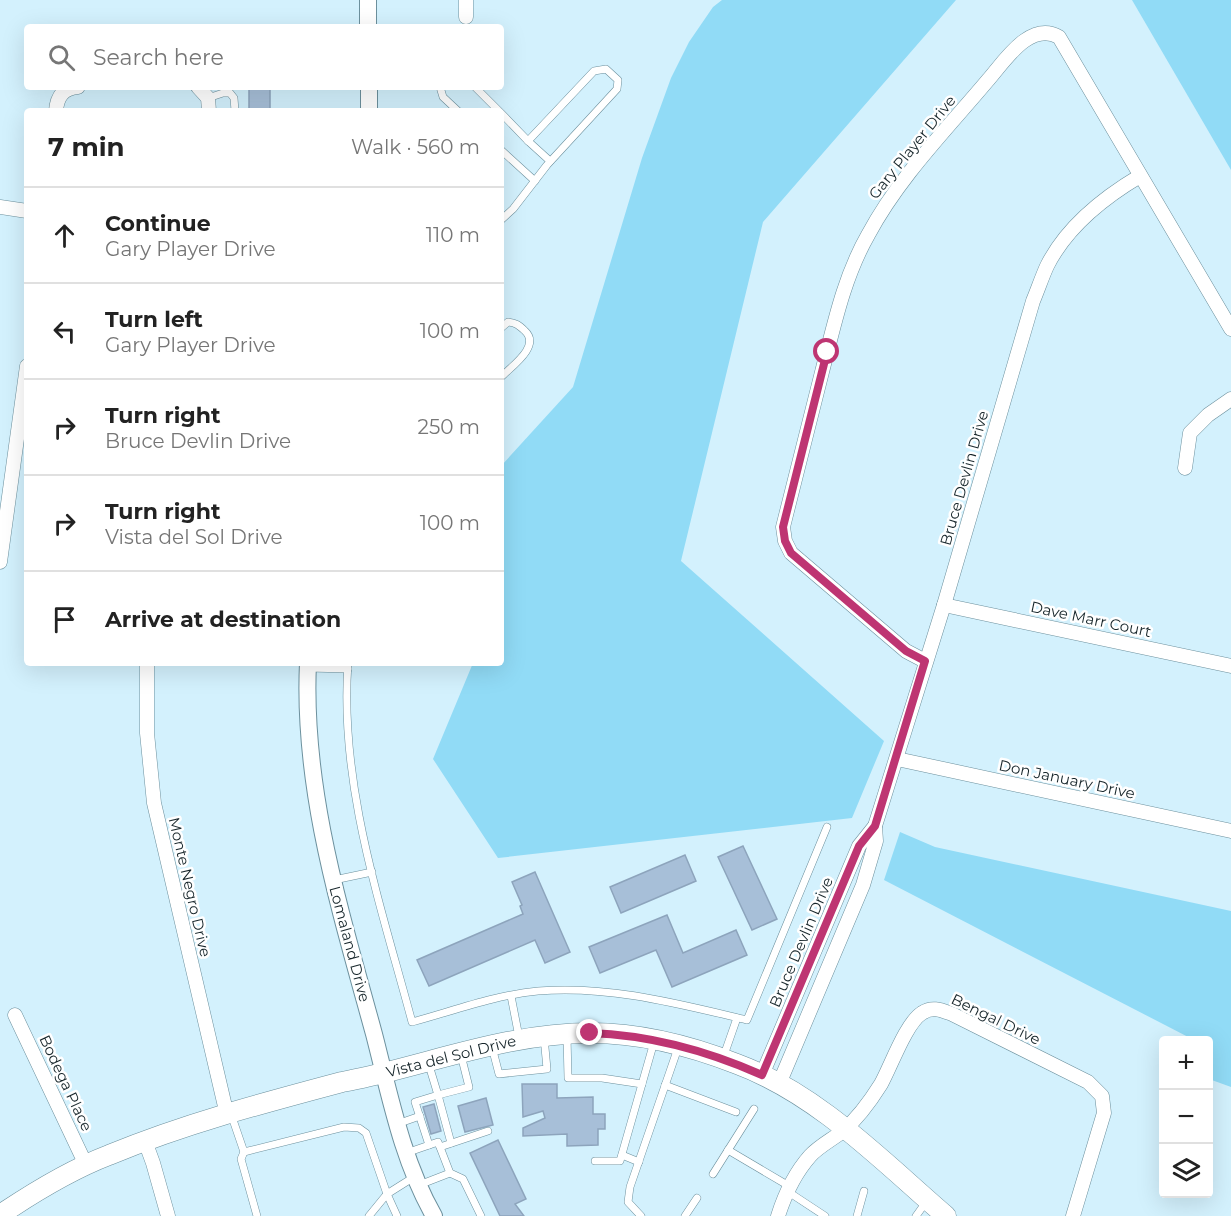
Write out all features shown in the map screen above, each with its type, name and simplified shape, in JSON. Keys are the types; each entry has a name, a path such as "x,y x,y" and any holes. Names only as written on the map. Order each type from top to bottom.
{"main road":[{"name":"Vista del Sol Drive","path":"0,1215 86,1165 145,1141 229,1114 491,1044 567,1034 613,1034 679,1045 723,1059 771,1079 845,1129 946,1216"}],"street":[{"path":"368,0 368,24"},
{"path":"466,0 466,17"},
{"name":"Gary Player Drive","path":"925,661 906,651 791,553 785,541 783,527 838,311 855,262 886,205 908,175 1010,54 1031,36 1041,33 1059,37 1231,329"},
{"path":"57,108 59,96 68,90"},
{"path":"200,90 209,105"},
{"path":"369,90 369,108"},
{"name":"Bruce Devlin Drive","path":"771,1079 859,846 875,826 944,605 1033,301 1047,266 1064,240 1089,211 1140,176"},
{"path":"0,207 24,211"},
{"path":"0,562 24,388"},
{"path":"1185,468 1190,434 1208,415 1231,399"},
{"name":"Dave Marr Court","path":"944,605 1231,666"},
{"name":"Monte Negro Drive","path":"147,666 147,733 154,803 229,1114"},
{"name":"Lomaland Drive","path":"308,666 308,711 314,788 333,880 397,1124 417,1181 434,1216"},
{"name":"Don January Drive","path":"897,759 1231,831"},
{"name":"Bruce Devlin Drive","path":"771,1079 863,885 876,842 875,826"},
{"name":"Bengal Drive","path":"778,1216 788,1189 812,1154 845,1129 874,1094 886,1075 909,1027 920,1014 936,1009 952,1014 1088,1082 1101,1096 1104,1113 1073,1216"},
{"name":"Bodega Place","path":"15,1015 86,1165"},
{"path":"145,1141 168,1216"}],"lane":[{"path":"504,217 550,161 617,89 618,80 614,74 606,69 594,71 528,141"},
{"path":"441,90 443,98 455,108"},
{"path":"478,90 496,108"},
{"path":"209,105 223,93 230,93 234,98 235,108"},
{"path":"504,116 550,161"},
{"path":"504,153 535,181"},
{"path":"504,325 508,322 516,322 529,335 531,341 528,349 504,374"},
{"path":"308,666 348,666 348,736 363,830 412,1022 511,996 573,990 633,995 747,1020 827,827"},
{"path":"333,880 372,872"},
{"path":"511,996 520,1039"},
{"path":"723,1059 737,1018"},
{"path":"567,1034 568,1078 602,1077 642,1084"},
{"path":"491,1044 499,1074 547,1069 544,1036"},
{"path":"595,1161 620,1161 654,1040"},
{"path":"641,1216 628,1202 630,1187 679,1045"},
{"path":"429,1145 416,1102 469,1087 460,1053"},
{"path":"428,1061 438,1095 440,1115 451,1143"},
{"path":"665,1085 736,1112"},
{"path":"713,1173 754,1109"},
{"path":"229,1114 244,1152 241,1160 257,1216"},
{"path":"397,1124 421,1119"},
{"path":"244,1152 344,1126 358,1128 366,1133 397,1216"},
{"path":"440,1147 488,1131"},
{"path":"406,1153 438,1142 450,1173"},
{"path":"728,1150 825,1216"},
{"path":"622,1155 639,1162"},
{"path":"369,1216 387,1194 417,1181 450,1173 463,1179 482,1216"},
{"path":"857,1216 864,1191"},
{"path":"685,1216 697,1198"},
{"path":"916,1216 927,1200"}],"shaded area":[{"path":"722,0 956,0 763,222 681,561 884,741 852,818 498,858 433,759 472,666 504,666 504,463 573,387 642,158 671,78 689,42 713,7"},
{"path":"1132,0 1231,0 1231,170"},
{"path":"900,832 935,847 1231,911 1231,1087 1213,1080 1213,1036 1186,1036 884,880"}],"building":[{"path":"249,90 270,90 270,108 249,108"},
{"path":"743,846 777,919 752,930 718,857"},
{"path":"685,855 696,881 621,913 610,887"},
{"path":"535,872 570,952 545,963 535,940 429,986 417,960 523,914 520,906 522,905 512,882"},
{"path":"667,915 683,953 736,930 747,955 672,987 656,950 600,973 589,947"},
{"path":"522,1084 557,1084 557,1098 593,1097 593,1114 605,1114 605,1129 598,1129 598,1145 567,1146 567,1134 523,1136 523,1128 545,1118 543,1111 523,1117"},
{"path":"486,1098 493,1125 465,1132 458,1106"},
{"path":"434,1104 441,1131 431,1134 423,1107"},
{"path":"498,1140 526,1199 515,1204 524,1216 500,1216 470,1153"}],"route":[{"path":"590,1033 640,1037 679,1045 738,1064 762,1075 859,846 875,826 925,661 906,651 791,553 785,541 783,527 827,352"}]}
